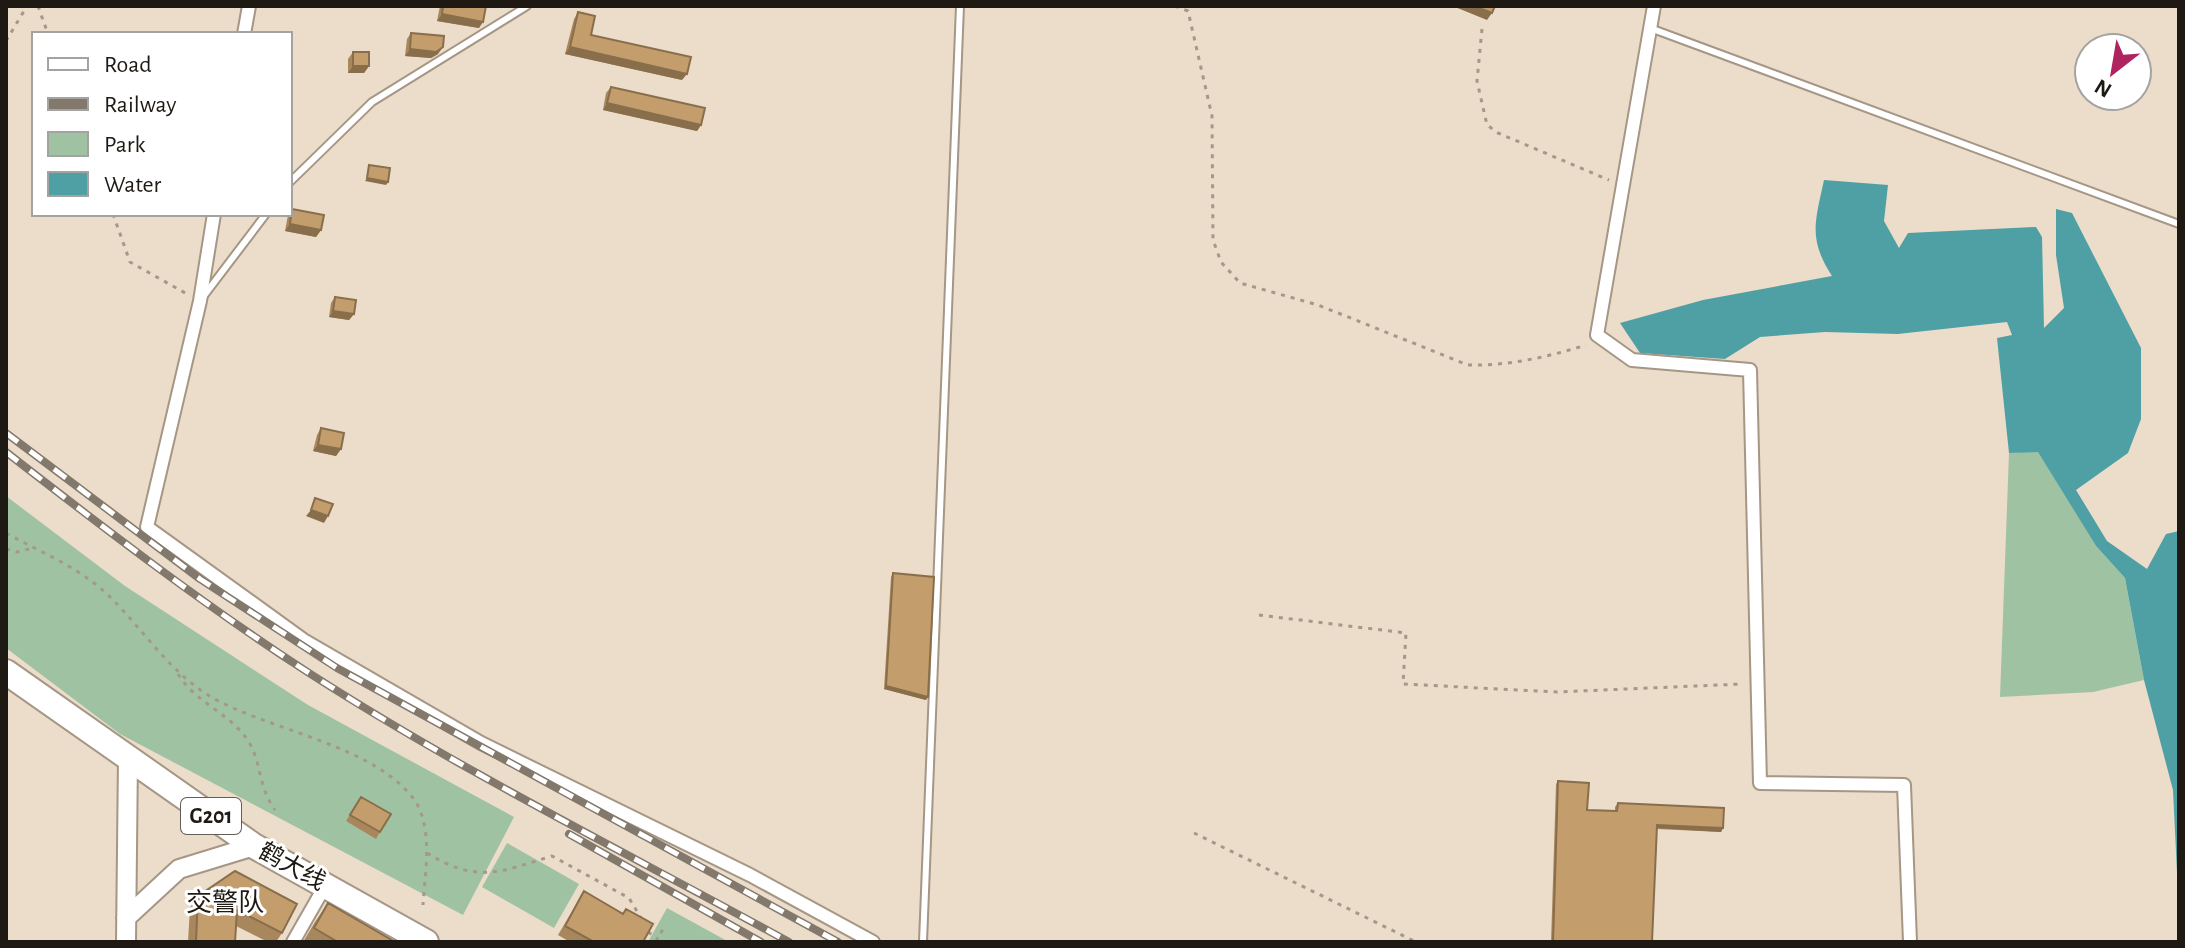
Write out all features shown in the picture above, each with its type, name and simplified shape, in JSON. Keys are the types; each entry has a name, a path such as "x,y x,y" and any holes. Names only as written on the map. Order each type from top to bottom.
{"highway":[{"name":"鹤大线","path":"6,672 254,846 426,942"}],"street":[{"path":"244,32 249,6"},
{"path":"1654,6 1597,335 1632,360 1750,370 1760,783 1904,785 1910,942"},
{"path":"214,216 200,301 147,527 305,641 481,743 750,875 873,942"},
{"path":"126,942 128,757"},
{"path":"126,918 179,869 254,846"},
{"path":"293,942 325,886"}],"lane":[{"path":"292,180 372,102 527,6"},
{"path":"923,942 960,6"},
{"path":"1650,28 2179,224"},
{"path":"200,301 264,216"}],"path":[{"path":"6,41 27,6"},
{"path":"38,6 47,32"},
{"path":"1175,6 1188,11 1212,116 1213,240 1221,262 1240,283 1318,305 1468,365 1490,365 1554,355 1603,339"},
{"path":"1482,29 1477,81 1487,125 1498,133 1624,186"},
{"path":"114,216 130,262 200,301"},
{"path":"6,533 74,568 108,595 176,670 208,695 354,756 413,799 424,824 427,853 423,905"},
{"path":"6,549 17,552 36,548"},
{"path":"1259,615 1406,633 1403,684 1557,692 1758,684"},
{"path":"176,670 188,690 236,726 251,746 262,791 275,810"},
{"path":"1194,833 1416,942"},
{"path":"427,853 445,864 488,876 552,856 629,898 648,933 657,940 663,929"}],"green space":[{"path":"2038,451 2096,546 2125,578 2144,680 2093,692 2000,697 2009,453"},
{"path":"6,496 125,586 308,705 514,817 463,915 120,734 6,648"},
{"path":"507,843 579,884 554,928 482,887"},
{"path":"667,908 729,942 648,942"}],"water":[{"path":"1824,180 1888,185 1884,221 1899,248 1908,233 2036,227 2042,237 2044,328 2064,308 2056,255 2056,209 2072,213 2141,348 2141,419 2128,453 2076,490 2107,541 2147,569 2166,534 2179,531 2179,914 2173,790 2144,680 2125,578 2096,546 2038,452 2009,453 1997,338 2012,335 2007,322 1898,334 1825,332 1760,337 1725,359 1640,353 1620,323 1703,300 1832,276 1819,251 1816,230"}],"building":[{"path":"443,6 486,6 483,22 442,14"},
{"path":"1474,6 1495,6 1492,13"},
{"path":"578,12 595,16 591,35 691,57 687,74 570,47"},
{"path":"411,33 444,36 443,47 436,52 410,49"},
{"path":"353,52 369,52 369,66 353,66"},
{"path":"611,87 705,108 701,125 607,103"},
{"path":"369,165 390,168 388,182 367,178"},
{"path":"292,209 324,215 321,230 290,224"},
{"path":"335,297 356,300 354,314 333,311"},
{"path":"321,428 344,433 341,449 318,445"},
{"path":"315,498 333,504 328,516 311,510"},
{"path":"893,573 934,577 928,697 886,686"},
{"path":"1558,781 1589,783 1587,810 1617,811 1618,803 1724,808 1723,828 1657,825 1652,942 1553,942"},
{"path":"361,797 391,814 380,832 350,815"},
{"path":"235,871 297,904 282,933 237,910 235,942 196,942 198,896"},
{"path":"584,891 623,914 626,909 653,924 643,942 594,942 565,926"},
{"path":"328,903 395,942 338,942 314,928"}],"railway":[{"path":"6,433 200,579 337,668 838,942"},
{"path":"6,452 193,593 309,673 486,778 789,942"},
{"path":"569,834 761,942"}],"district":[{"name":"交警队","path":"225,903"}]}
